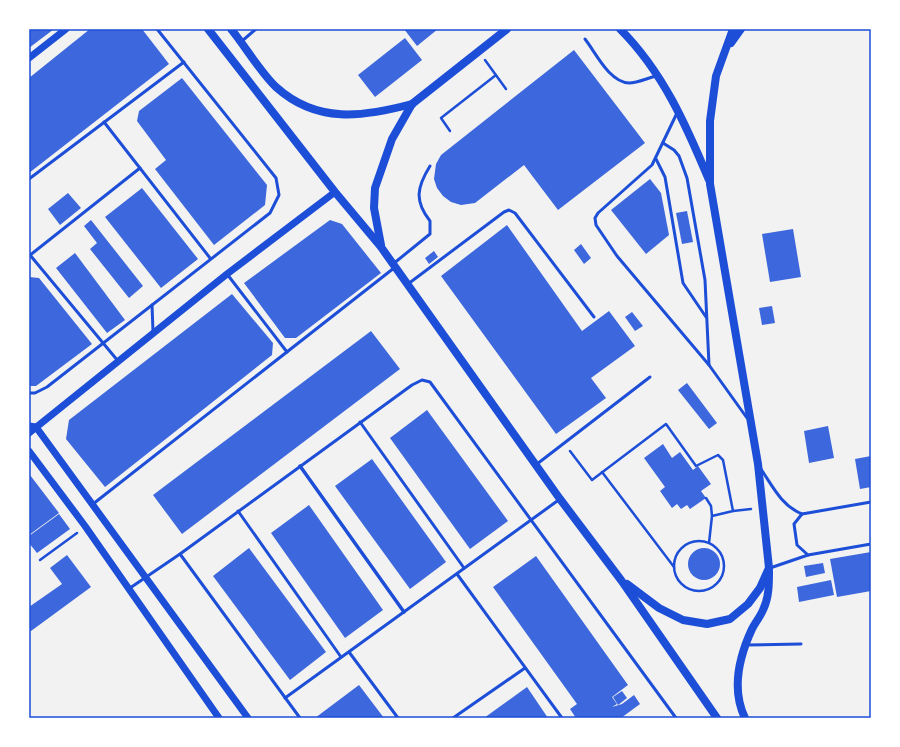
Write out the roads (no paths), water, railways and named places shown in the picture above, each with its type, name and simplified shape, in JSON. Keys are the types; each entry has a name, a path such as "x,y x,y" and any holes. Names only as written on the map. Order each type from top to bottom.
{"main road":[{"path":"208,29 335,192 381,247 560,499 621,580 717,718"},
{"path":"232,29 276,87 291,98 311,109 346,116 380,113 412,104"},
{"path":"381,247 374,208 376,188 392,139 412,104 507,29"},
{"path":"620,29 643,53 658,75 678,110 710,184"},
{"path":"734,29 722,56 716,76 710,121 710,184 758,464 769,568 769,590 763,610 745,645 736,682 739,705 745,718"},
{"path":"722,56 741,29"},
{"path":"621,580 659,608 683,620 707,624 730,618 748,604 760,588 769,568"}],"street":[{"path":"29,58 66,29"},
{"path":"29,433 32,426 335,192"},
{"path":"32,426 93,504 248,718"},
{"path":"29,451 85,526 219,718"},
{"path":"300,466 404,612"}],"lane":[{"path":"29,393 47,387 210,258 270,213 279,195 276,178 157,29"},
{"path":"241,41 256,29"},
{"path":"586,39 613,76 620,81 630,83 658,75"},
{"path":"29,179 184,62"},
{"path":"678,110 652,165 598,213 595,218 596,225 626,267 709,365 751,424"},
{"path":"104,122 210,258"},
{"path":"663,143 674,150 679,156 687,178 705,280 709,365"},
{"path":"656,159 665,177 682,283 707,318"},
{"path":"93,504 287,352 430,234 430,221 421,209 419,192 424,177 430,166"},
{"path":"118,361 29,255 140,168"},
{"path":"408,284 504,212 509,210 515,213 594,317"},
{"path":"227,274 287,352"},
{"path":"152,305 153,332"},
{"path":"536,465 650,377"},
{"path":"128,589 180,554 412,385 422,380 430,382 676,718"},
{"path":"360,422 464,568"},
{"path":"758,464 782,502 802,514 871,502"},
{"path":"285,698 560,499"},
{"path":"238,511 341,658"},
{"path":"802,514 794,524 797,546 808,555"},
{"path":"769,568 808,555 871,544"},
{"path":"180,554 300,718"},
{"path":"457,574 562,718"},
{"path":"745,645 801,644"},
{"path":"349,652 398,718"},
{"path":"453,718 525,668"}]}
